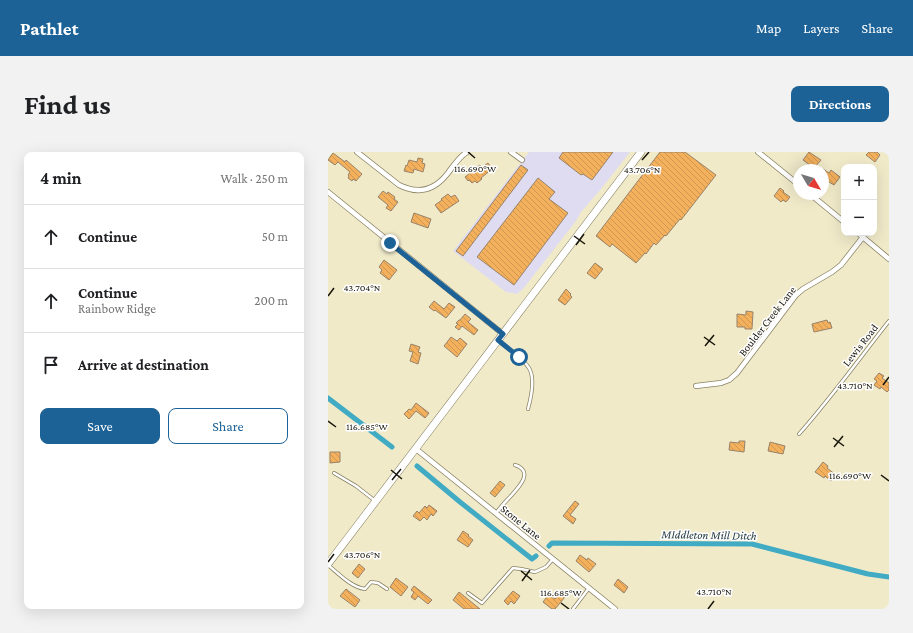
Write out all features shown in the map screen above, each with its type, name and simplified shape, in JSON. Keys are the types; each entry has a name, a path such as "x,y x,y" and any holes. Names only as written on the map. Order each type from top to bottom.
{"main road":[{"path":"328,565 641,152"}],"street":[{"path":"357,152 399,186 416,191 425,190 441,182 467,152"},
{"path":"511,152 522,160"},
{"path":"758,152 793,180"},
{"path":"328,192 500,337"},
{"path":"817,200 841,220"},
{"path":"863,237 889,258"},
{"name":"Boulder Creek Lane","path":"696,386 720,384 729,380 737,373 796,295 803,289 836,269 863,237"},
{"name":"Stone Lane","path":"416,449 615,609"}],"lane":[{"name":"Lewis Road","path":"799,434 889,321"},
{"path":"500,337 525,362 531,372 531,393 528,409"},
{"path":"496,513 522,484 524,477 522,471 515,465"},
{"path":"334,473 356,486 376,502"},
{"path":"468,593 482,603 513,568 535,572 546,567 553,559"},
{"path":"328,565 350,583 360,588 365,589 371,582 378,583 388,589"},
{"path":"573,609 589,588"}],"shaded area":[{"path":"529,152 630,152 581,212 576,221 523,289 517,294 506,292 453,251"}],"building":[{"path":"563,152 613,152 592,180 583,174 581,175 559,158"},
{"path":"660,152 685,152 716,175 681,220 680,219 666,236 665,235 656,245 654,243 646,254 645,253 636,263 612,244 610,247 596,236"},
{"path":"809,152 821,160 818,164 808,164 803,160"},
{"path":"869,152 877,152 880,155 875,162 866,155"},
{"path":"333,153 345,162 346,160 362,174 356,181 353,179 352,181 348,178 350,172 338,162 335,165 328,160"},
{"path":"418,158 423,159 422,163 425,164 423,172 414,169 413,173 404,171 409,160 417,162"},
{"path":"488,163 492,169 477,183 475,181 472,183 469,180 468,181 465,177 480,165 482,167"},
{"path":"521,165 528,170 463,256 456,251"},
{"path":"831,170 840,177 834,185 829,182 829,173"},
{"path":"538,178 555,192 549,199 568,213 514,285 477,257"},
{"path":"780,188 790,197 786,202 783,200 781,202 774,196"},
{"path":"383,191 387,194 388,192 395,197 394,199 398,202 391,211 386,208 388,205 378,197"},
{"path":"448,194 451,197 455,195 459,201 441,213 435,205"},
{"path":"414,213 431,219 428,228 411,222"},
{"path":"384,260 397,270 389,280 380,273 382,270 379,267"},
{"path":"595,263 603,269 595,279 587,273"},
{"path":"566,289 572,297 565,305 558,300"},
{"path":"434,301 444,309 449,303 455,307 446,318 429,307"},
{"path":"746,311 753,312 752,329 737,327 737,314 746,315"},
{"path":"465,314 471,319 468,322 478,330 474,335 462,326 459,330 455,327 458,324 456,323"},
{"path":"827,320 828,323 830,322 832,328 814,332 812,324"},
{"path":"451,337 457,341 460,338 467,344 457,357 444,346"},
{"path":"411,344 420,347 418,352 421,353 418,364 410,361 413,352 409,351"},
{"path":"879,373 884,376 882,378 889,383 889,390 887,392 881,387 880,389 874,385 877,381 874,379"},
{"path":"416,403 429,413 425,418 416,411 409,419 404,414 409,409 411,410"},
{"path":"739,441 745,441 744,452 729,450 730,442 739,443"},
{"path":"770,442 785,446 783,454 768,451"},
{"path":"330,452 340,452 340,462 330,463"},
{"path":"823,462 828,466 827,468 836,475 831,481 825,476 824,478 815,472"},
{"path":"500,481 505,485 495,497 490,493"},
{"path":"575,501 579,504 570,515 576,519 573,524 563,516"},
{"path":"429,505 437,511 433,516 431,514 427,520 424,517 420,521 413,516 417,511 419,513 425,506 427,508"},
{"path":"463,531 473,540 468,547 457,540"},
{"path":"580,555 587,560 588,558 596,564 589,572 576,561"},
{"path":"359,564 365,569 358,578 352,573"},
{"path":"396,578 408,587 401,596 390,587"},
{"path":"618,579 628,587 624,593 614,585"},
{"path":"414,586 432,600 428,604 418,596 415,600 411,597 414,592 411,590"},
{"path":"346,589 360,600 355,607 340,596"},
{"path":"513,591 520,596 514,604 511,601 508,605 504,601"},
{"path":"459,592 480,609 464,609 453,600"},
{"path":"560,593 565,597 555,609 552,609 543,602 549,594 555,599"}],"waterway":[{"name":"MIddleton Mill Ditch","path":"328,398 392,447"},
{"name":"MIddleton Mill Ditch","path":"417,466 532,559 536,556"},
{"name":"MIddleton Mill Ditch","path":"549,546 552,543 752,544 868,574 889,577"}],"route":[{"path":"390,243 503,334 498,340 519,357"}]}
